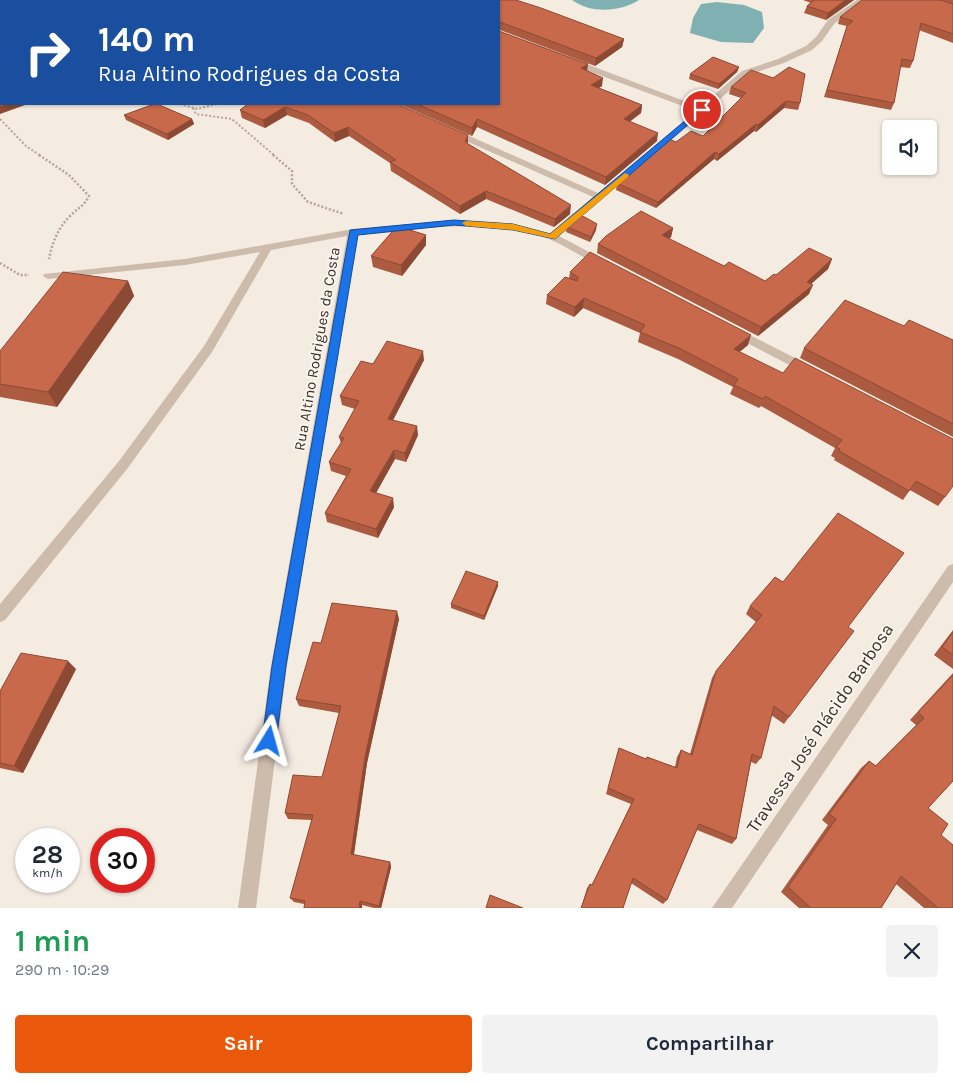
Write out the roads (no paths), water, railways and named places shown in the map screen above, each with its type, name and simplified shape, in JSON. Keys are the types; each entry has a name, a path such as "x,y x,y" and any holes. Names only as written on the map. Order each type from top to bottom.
{"street":[{"path":"552,237 745,73 781,61 809,48 819,40 831,22 862,0"},
{"path":"563,58 702,110"},
{"path":"444,128 600,197"},
{"name":"Rua Altino Rodrigues da Costa","path":"247,908 279,666 354,232 454,223 513,227 552,237 613,268"},
{"path":"48,276 185,262 354,232"},
{"path":"0,616 123,465 208,349 268,247"},
{"path":"726,327 814,373"},
{"name":"Travessa José Plácido Barbosa","path":"721,908 953,570"}],"water":[{"path":"572,0 639,0 623,7 606,10 588,8"},
{"path":"717,2 744,5 762,12 764,28 753,43 721,42 690,33 693,18 701,4"}]}
